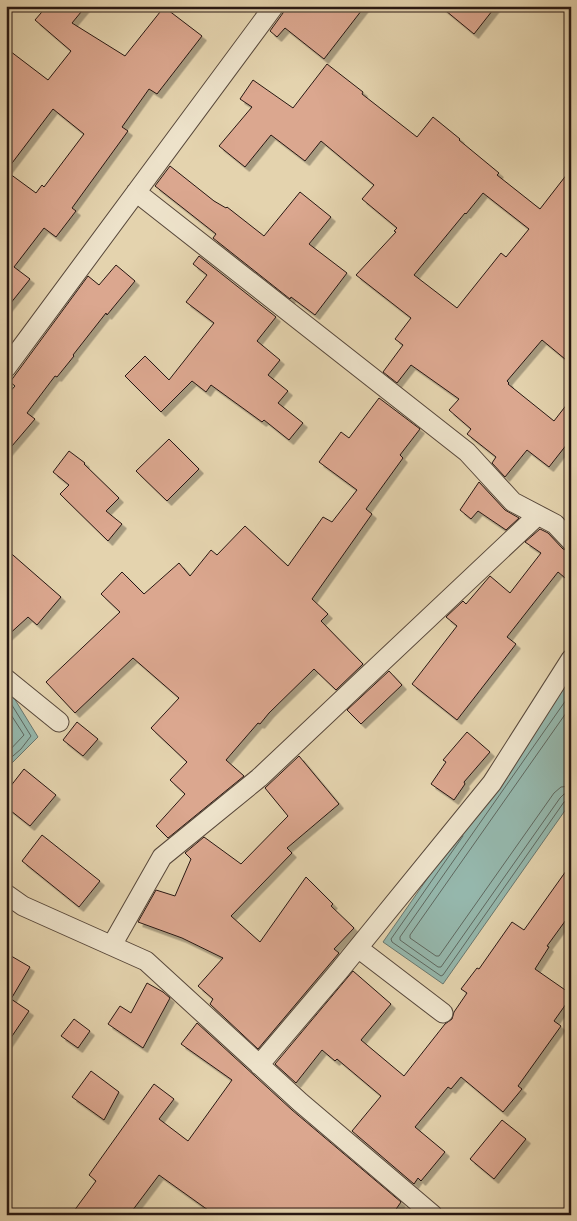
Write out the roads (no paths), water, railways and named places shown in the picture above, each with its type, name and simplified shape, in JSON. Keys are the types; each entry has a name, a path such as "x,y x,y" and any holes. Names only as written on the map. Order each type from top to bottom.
{"street":[{"path":"6,368 274,6"},
{"path":"136,192 467,452 514,502 555,524 571,540"},
{"path":"112,946 162,857 259,778 538,515"},
{"path":"260,1065 492,783 571,659"},
{"path":"6,679 59,722"},
{"path":"6,894 23,906 146,961 300,1102 433,1215"},
{"path":"358,948 443,1014"}],"water":[{"path":"571,673 571,802 443,984 383,942"},
{"path":"6,691 14,698 38,737 6,769"}]}
